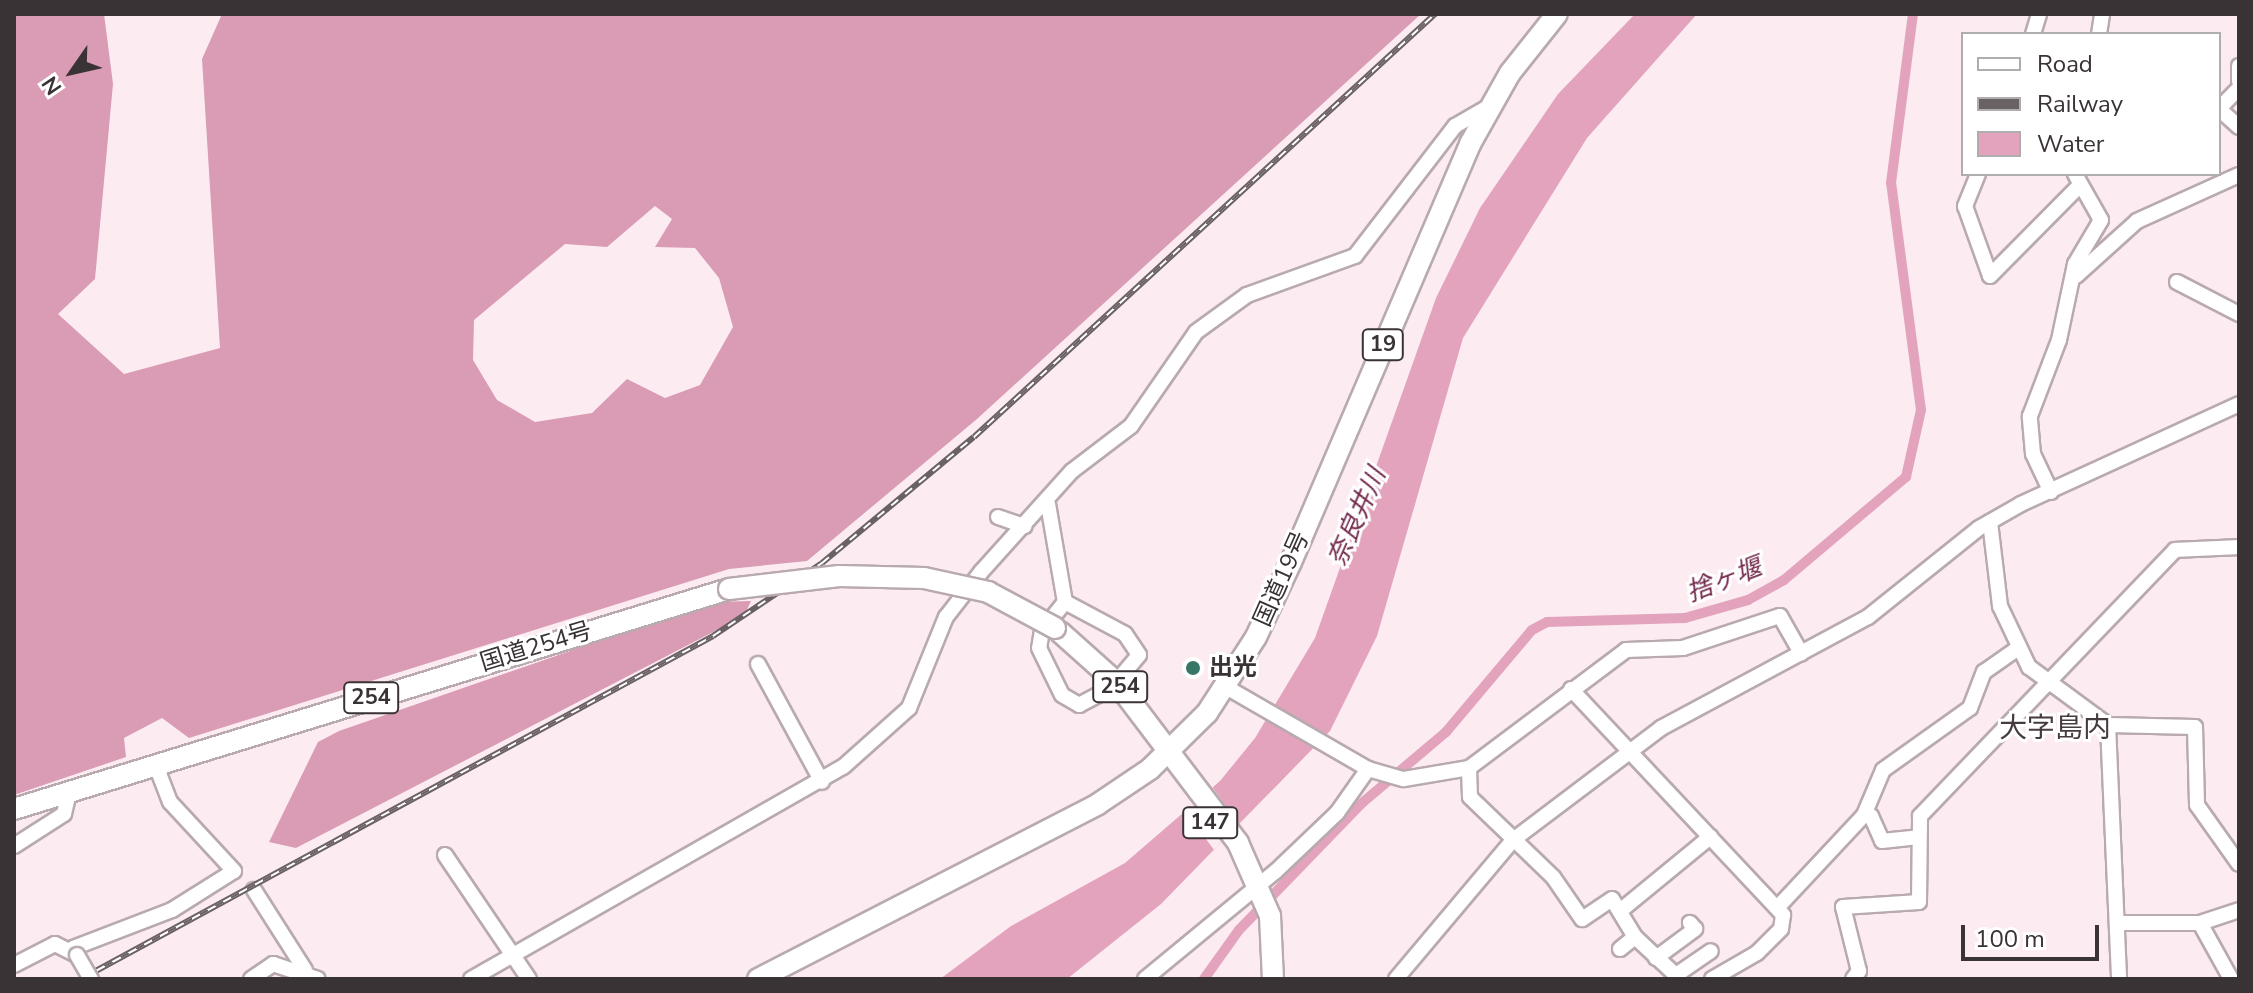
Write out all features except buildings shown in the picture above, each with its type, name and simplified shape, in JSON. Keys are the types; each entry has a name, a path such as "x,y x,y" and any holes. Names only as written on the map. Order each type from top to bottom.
{"highway":[{"name":"国道19号","path":"758,979 1078,816 1172,760 1226,687 1291,562 1489,106 1557,14"},
{"name":"国道254号","path":"14,809 729,589 839,576 924,578 988,592 1057,630 1112,686 1172,760"},
{"name":"147","path":"1172,760 1254,886 1264,920 1273,979"},
{"name":"147","path":"1260,979 1264,920"}],"street":[{"path":"2239,66 2239,81"},
{"path":"2221,107 2239,88"},
{"path":"471,979 822,782 909,708 946,617 1024,526 1048,504 1072,471 1131,426 1206,322 1247,295 1355,256 1455,126 1489,106"},
{"path":"2221,111 2239,127"},
{"path":"2076,276 2137,221 2239,175"},
{"path":"1977,176 1965,206 1990,276 2077,180 2101,220 2076,276 2030,416 2033,454 2051,492"},
{"path":"2177,282 2239,314"},
{"path":"1396,979 1466,887 1513,840 1628,751 1868,617 1990,522 2239,404"},
{"path":"1048,504 1065,602 1134,644 1136,664 1112,686 1079,705 1062,695 1039,648 1042,630 1065,602"},
{"path":"998,517 1024,526"},
{"path":"1990,522 2000,606 2017,649 2047,683 2108,725 2195,727 2197,805 2239,864"},
{"path":"1853,979 1859,971 1843,907 1919,902 1920,816 2047,683 2150,584 2175,550 2239,547"},
{"path":"1226,687 1363,766 1404,779 1469,768 1626,650 1683,648 1780,616 1801,653"},
{"path":"1778,907 1864,815 1883,770 1970,708 1984,672 2017,649"},
{"path":"758,664 822,782"},
{"path":"1571,689 1778,907 1781,929 1712,979"},
{"path":"2108,725 2119,923 2119,979"},
{"path":"1145,979 1337,813 1373,751"},
{"path":"1469,768 1470,797 1553,877 1582,919 1612,899 1635,937 1678,977 1711,951"},
{"path":"14,965 44,946 75,952 172,910 234,871 170,802 159,773"},
{"path":"14,846 64,814 69,792"},
{"path":"1864,815 1871,816 1882,841 1919,837"},
{"path":"1620,911 1710,837"},
{"path":"445,855 529,979"},
{"path":"254,890 305,970 318,979"},
{"path":"2119,923 2200,923 2239,910"},
{"path":"1656,958 1695,929 1690,923"},
{"path":"2200,923 2231,979"},
{"path":"1620,949 1635,937"},
{"path":"75,952 91,979"},
{"path":"251,979 273,964 305,970"}],"shaded area":[{"path":"14,14 104,14 113,84 95,279 58,314 124,374 220,348 202,59 222,14 1421,14 977,419 807,561 729,569 189,738 162,718 124,738 126,757 14,795","holes":["655,206 672,219 655,247 695,248 719,278 733,327 700,385 665,398 627,379 592,413 535,422 497,400 473,360 474,320 565,244 607,247"]},
{"path":"751,601 744,616 296,848 269,842 318,742 339,731 712,602"}],"water":[{"path":"1635,14 1697,14 1587,138 1463,338 1377,636 1330,731 1161,904 1067,979 940,979 1011,926 1125,863 1220,781 1255,738 1315,638 1436,298 1480,208 1558,94"}],"pier":[{"path":"1210,784 1238,823 1214,850 1183,807"}],"waterway":[{"name":"捨ヶ堰","path":"1204,979 1239,930 1362,803 1446,732 1532,630 1547,622 1685,618 1748,600 1784,580 1906,477 1921,410 1891,183 1913,14"}],"railway":[{"path":"81,979 713,636 822,563 974,437 1435,14"}],"place":[{"name":"出光","path":"1193,668"}],"district":[{"name":"大字島内","path":"2055,728"}],"water label":[{"name":"奈良井川","path":"1357,517"}]}
